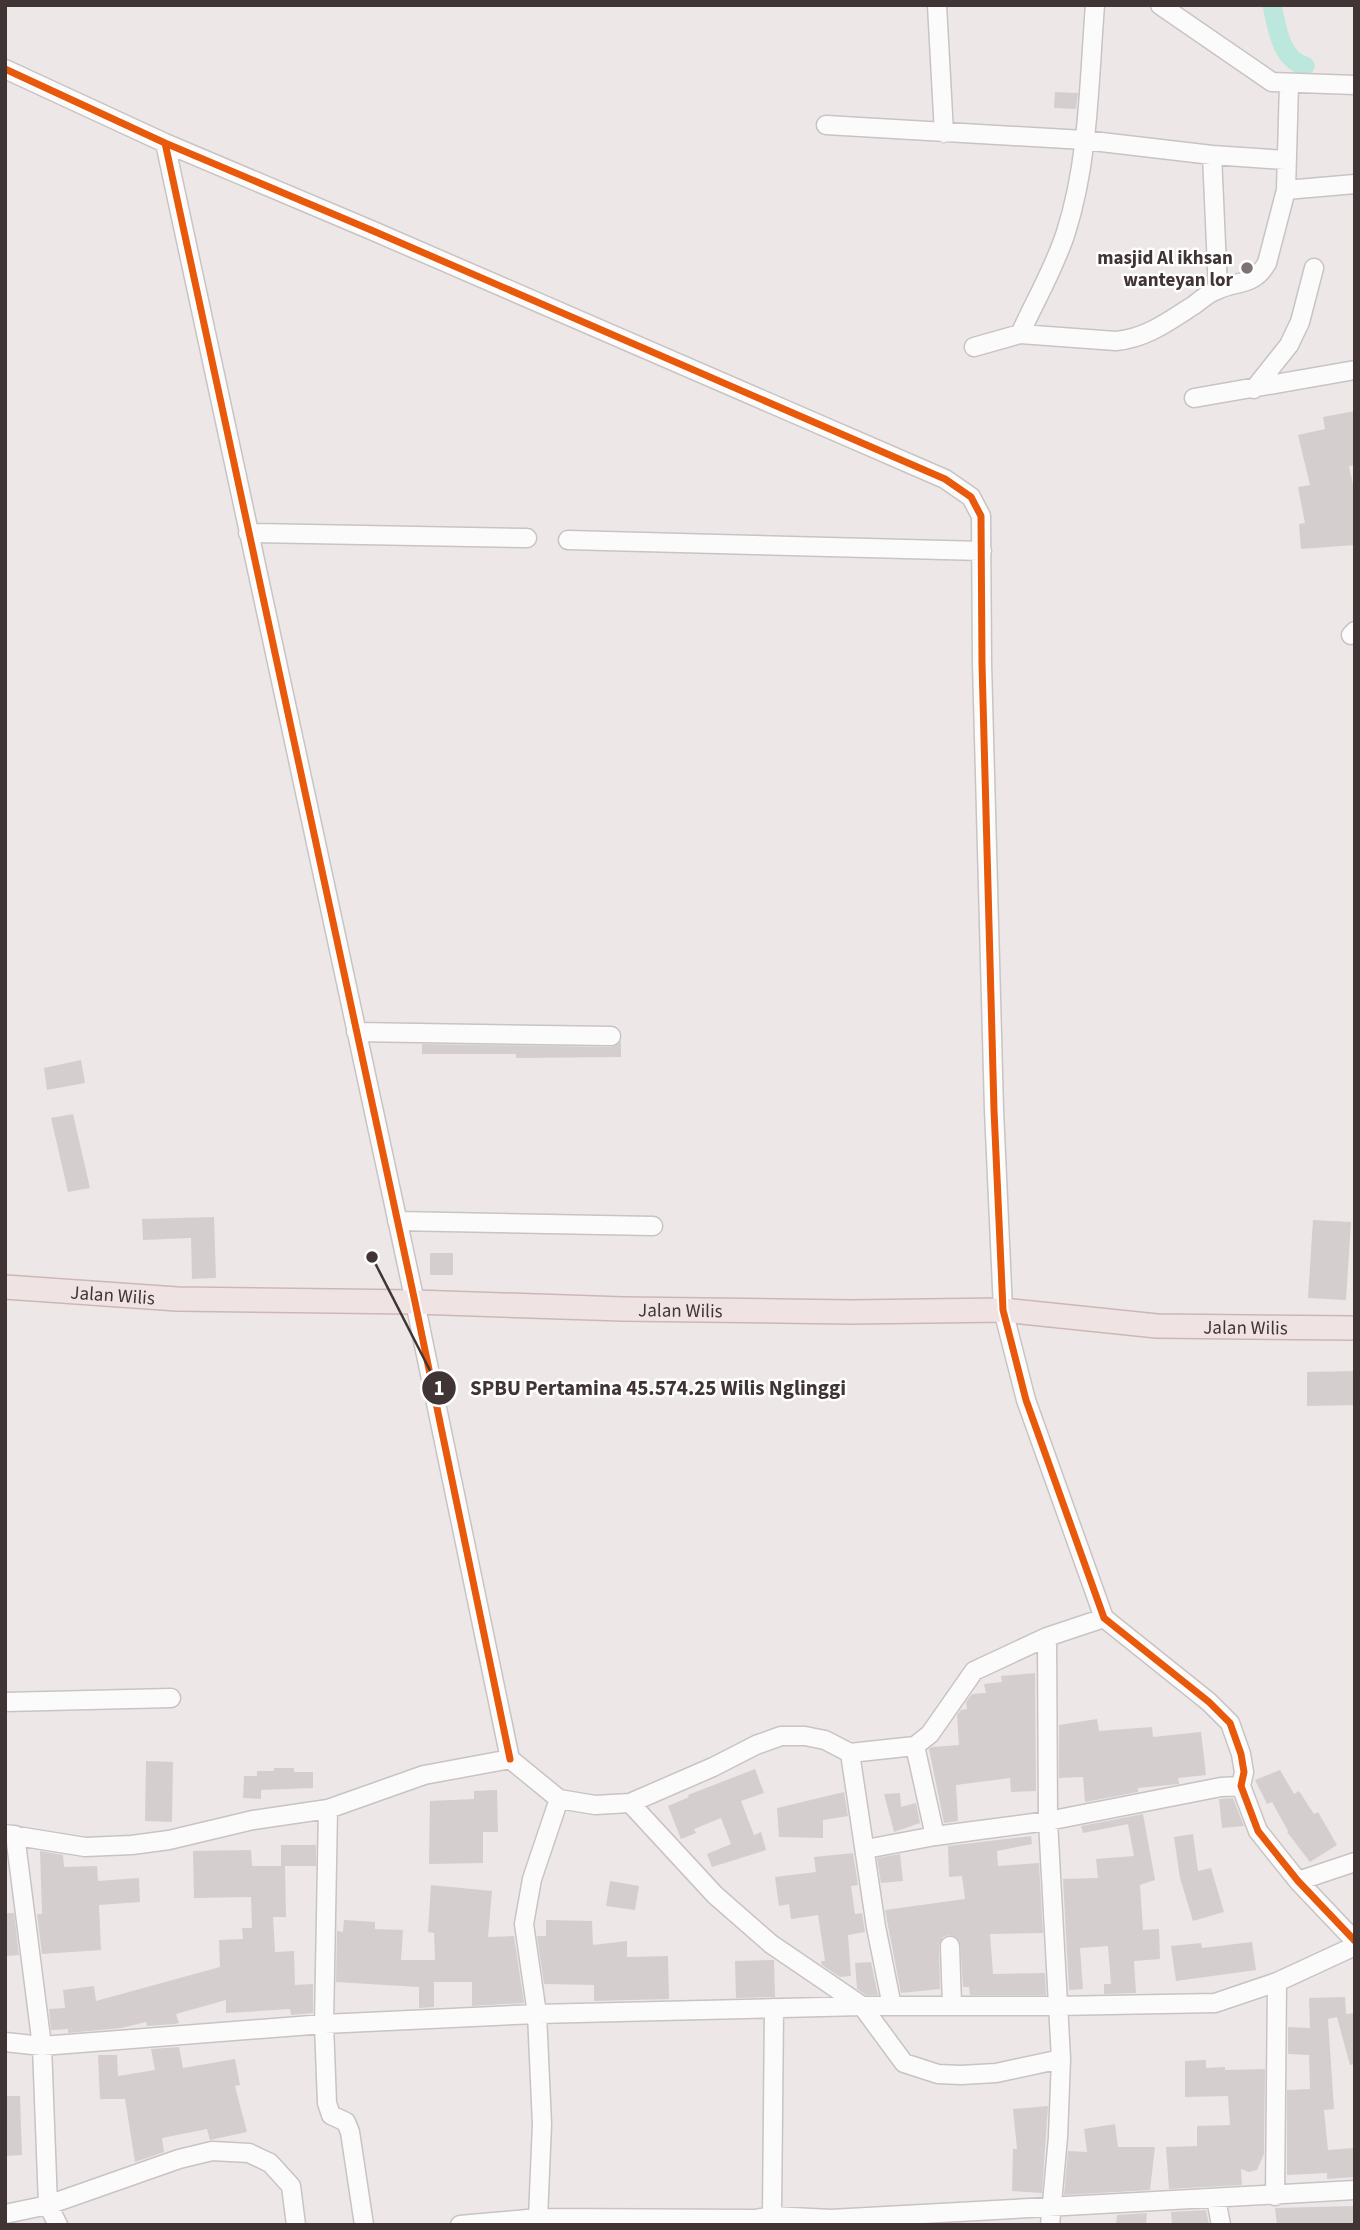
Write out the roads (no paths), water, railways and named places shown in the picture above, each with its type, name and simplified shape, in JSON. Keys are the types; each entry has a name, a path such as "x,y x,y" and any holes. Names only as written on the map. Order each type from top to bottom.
{"main road":[{"name":"Jalan Wilis","path":"5,1287 177,1298 622,1309 851,1312 1003,1310 1157,1325 1355,1328"}],"street":[{"path":"937,5 944,133"},
{"path":"1020,334 1065,235 1076,198 1084,140 1095,5"},
{"path":"1160,5 1272,82 1355,85"},
{"path":"5,69 165,143 384,235 945,479 971,497 981,516 982,663 994,1110 1003,1310 1026,1400 1104,1618 1222,1714 1234,1732 1241,1754 1244,1772 1241,1786 1258,1831 1298,1881 1355,1941"},
{"path":"974,347 1020,334 1132,340 1146,335 1218,289 1241,285 1262,273 1286,190 1289,84"},
{"path":"826,125 1084,140 1212,155 1285,160"},
{"path":"165,143 415,1302 510,1759 559,1799 595,1805 630,1803 713,1768 757,1745 781,1737 805,1736 825,1740 850,1753 915,1746 930,1734 974,1671 1047,1637 1104,1618"},
{"path":"1212,155 1218,289"},
{"path":"1286,190 1355,184"},
{"path":"1254,389 1289,345 1300,322 1314,268"},
{"path":"1194,398 1355,370"},
{"path":"248,533 527,538"},
{"path":"568,540 982,551"},
{"path":"356,1032 611,1037"},
{"path":"397,1221 653,1226"},
{"path":"1047,1637 1048,1821 1061,2059 1051,2216"},
{"path":"5,1702 171,1698"},
{"path":"915,1746 935,1836"},
{"path":"850,1753 866,1849 871,1901 892,2006"},
{"path":"58,2225 48,2205 42,2046 10,1835 85,1847 169,1840 253,1820 328,1809 424,1775 510,1759"},
{"path":"866,1849 935,1836 1048,1821 1221,1787 1241,1786"},
{"path":"538,2218 542,2124 537,2014 524,1924 532,1879 559,1799"},
{"path":"630,1803 715,1895 771,1944 862,2006 904,2063 938,2074 961,2075 996,2073 1061,2059"},
{"path":"328,1809 324,2024 327,2104 331,2115 346,2122 350,2132 364,2225"},
{"path":"1298,1881 1355,1862"},
{"path":"950,1946 952,2005"},
{"path":"5,2042 42,2046 324,2024 537,2014 862,2006 1215,2003 1277,1982 1355,1946"},
{"path":"1275,2196 1277,1982"},
{"path":"760,2220 774,2008"},
{"path":"5,2214 48,2205 179,2159 212,2151 249,2153 270,2163 291,2186 296,2225"},
{"path":"460,2225 538,2218 760,2220 1051,2216 1216,2199 1355,2190"},
{"path":"1216,2199 1221,2225"}],"waterway":[{"path":"1272,5 1285,49 1290,57 1305,66"}],"place":[{"name":"masjid Al ikhsan wanteyan lor","path":"1247,268"},
{"name":"SPBU Pertamina 45.574.25 Wilis Nglinggi","path":"372,1257"}]}
